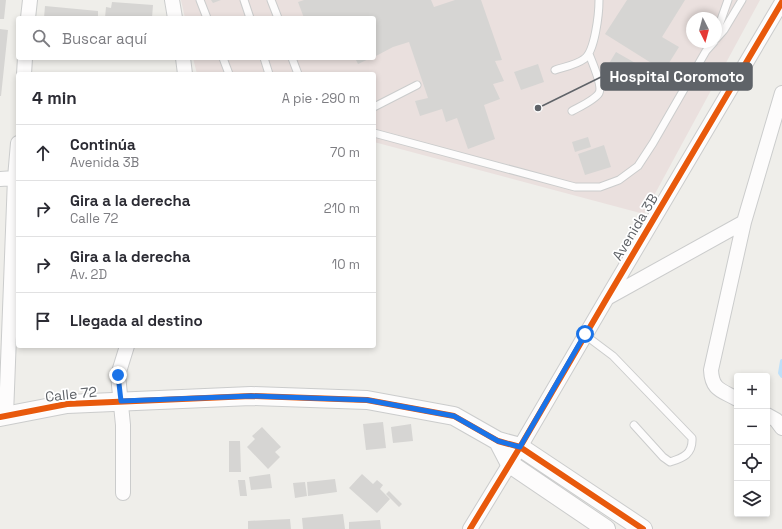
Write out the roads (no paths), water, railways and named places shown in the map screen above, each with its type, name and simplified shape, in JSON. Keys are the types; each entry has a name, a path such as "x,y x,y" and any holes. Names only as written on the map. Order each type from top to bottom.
{"street":[{"path":"28,16 30,0"},
{"path":"172,0 175,16"},
{"name":"Avenida 3B","path":"470,529 510,464 585,334 782,2"},
{"path":"24,72 25,60"},
{"path":"182,60 185,72"},
{"path":"734,397 715,387 712,378 712,370 744,222 782,92"},
{"path":"3,416 16,166"},
{"path":"0,179 15,178"},
{"path":"607,298 744,222"},
{"path":"123,493 123,425 118,375 126,348"},
{"name":"Calle 72","path":"3,416 67,404 121,401 251,396 367,400 454,416 498,441 520,447 643,529"},
{"path":"770,417 776,420 782,428"},
{"path":"498,441 510,464 606,529"}],"lane":[{"path":"200,0 206,16"},
{"path":"244,0 249,16"},
{"path":"271,0 277,16"},
{"path":"555,70 584,59 589,54 598,21 599,0"},
{"path":"722,17 728,0"},
{"path":"722,32 742,0"},
{"path":"376,134 575,187 600,188 619,180 638,166 709,48"},
{"path":"572,111 593,99 600,90 598,79 589,54"},
{"path":"223,60 228,72"},
{"path":"265,60 268,72"},
{"path":"293,60 297,72"},
{"path":"376,106 417,85"},
{"path":"585,334 613,356 692,438 692,445 689,452 679,459 670,462 663,457 634,425"}],"waterway":[{"path":"782,361 780,373 782,376"}],"place":[{"name":"Hospital Coromoto","path":"538,108"}]}
